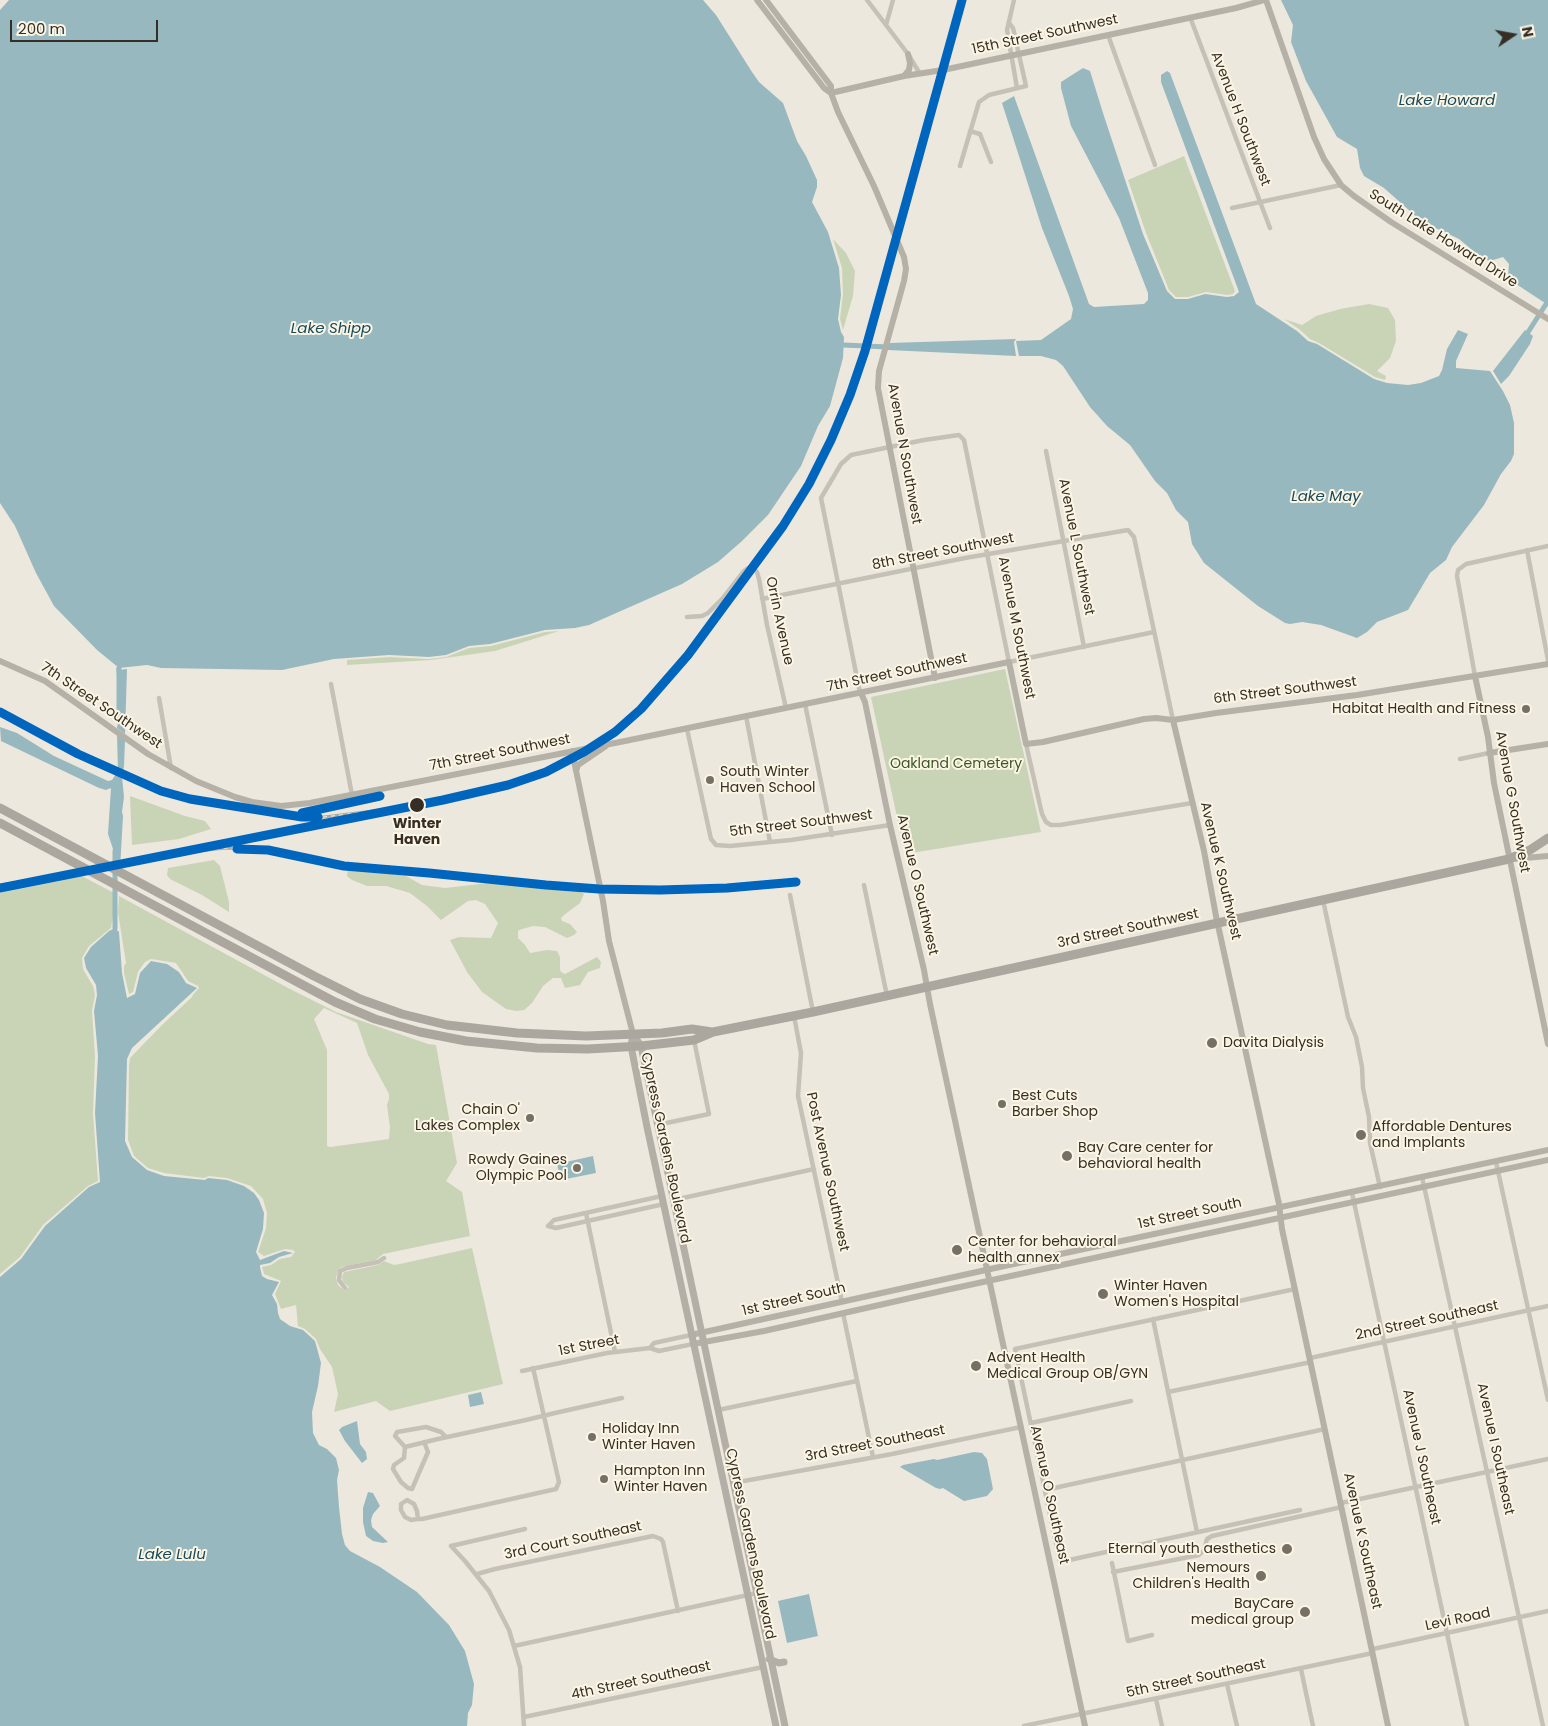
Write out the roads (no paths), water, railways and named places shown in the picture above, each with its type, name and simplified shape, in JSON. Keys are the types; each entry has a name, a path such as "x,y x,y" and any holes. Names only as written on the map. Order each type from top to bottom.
{"highway":[{"name":"3rd Street Southwest","path":"0,808 340,990 402,1014 447,1025 492,1031 579,1036 692,1029 713,1032"},
{"name":"3rd Street Southwest","path":"0,823 335,1002 398,1026 443,1038 505,1046 588,1049 694,1040 713,1032 887,996 1509,859"},
{"path":"1509,859 1530,850 1548,838"}],"main road":[{"name":"Cypress Gardens Boulevard","path":"633,1034 657,1124 674,1200 785,1726"},
{"name":"Cypress Gardens Boulevard","path":"636,1046 662,1196 776,1726"},
{"path":"709,1415 715,1417 721,1441 725,1446"},
{"path":"716,1446 733,1483"},
{"path":"756,1632 766,1657 771,1661 784,1662"},
{"path":"764,1667 778,1695"}],"street":[{"path":"757,0 824,88 831,94"},
{"name":"Avenue N Southwest","path":"766,0 831,86 831,94 904,257 906,269 902,290 878,377 878,388 888,448 935,678"},
{"path":"867,0 908,54 920,74"},
{"path":"886,25 893,0"},
{"path":"1014,0 1010,24 1013,28 1017,88"},
{"name":"15th Street Southwest","path":"831,94 904,76 1108,35 1265,0"},
{"name":"South Lake Howard Drive","path":"1265,0 1314,137 1324,159 1341,185 1391,222 1548,319"},
{"path":"1248,5 1263,7 1270,12"},
{"name":"Avenue H Southwest","path":"1190,17 1270,228"},
{"path":"1108,35 1155,165"},
{"path":"904,76 909,70 908,54"},
{"path":"960,166 977,106 983,97 1026,86 1015,54"},
{"path":"970,131 980,134 991,162"},
{"path":"1232,208 1341,185"},
{"name":"Avenue M Southwest","path":"888,448 924,440 959,435 962,437 971,470 1008,662 1026,744 1042,814 1048,823 1055,826 1192,803"},
{"name":"Avenue O Southwest","path":"888,448 851,455 841,464 823,494 822,505 859,688 865,702 986,1270"},
{"name":"Avenue L Southwest","path":"1046,451 1084,647"},
{"name":"8th Street Southwest","path":"762,599 988,554 1130,531"},
{"name":"Avenue K Southwest","path":"1130,531 1134,538 1173,720 1204,851 1280,1208 1280,1218"},
{"path":"1548,546 1527,550 1548,660"},
{"name":"Avenue G Southwest","path":"1527,550 1463,566 1458,570 1457,576 1509,859 1546,1024 1548,1044"},
{"name":"Orrin Avenue","path":"687,618 702,616 708,613 723,598 744,571 748,568 754,568 757,572 786,708"},
{"name":"7th Street Southwest","path":"0,661 45,681 134,744 172,768 230,795 264,804 281,806 300,805 686,729 1154,632"},
{"name":"6th Street Southwest","path":"1026,744 1043,742 1144,719 1173,720 1349,696 1548,664"},
{"path":"331,684 352,795"},
{"path":"160,698 172,768"},
{"path":"805,704 832,835"},
{"path":"746,716 770,842"},
{"name":"5th Street Southwest","path":"686,729 711,839 716,845 730,846 832,835 890,825"},
{"path":"576,772 578,766 609,744"},
{"path":"1460,758 1548,744"},
{"path":"572,751 603,901 609,941 633,1034"},
{"name":"3rd Street Southwest","path":"1509,859 1548,856"},
{"path":"864,886 887,996"},
{"path":"790,894 813,1012"},
{"path":"1323,900 1348,1017 1356,1037 1362,1067 1371,1146 1380,1187"},
{"name":"Post Avenue Southwest","path":"794,1016 801,1053 798,1096 842,1302"},
{"path":"657,1124 709,1114 694,1040"},
{"name":"1st Street South","path":"691,1335 1548,1150"},
{"name":"1st Street South","path":"693,1344 764,1331 1548,1160"},
{"path":"1496,1162 1548,1400"},
{"path":"674,1200 814,1169"},
{"name":"Avenue I Southeast","path":"1422,1177 1543,1726"},
{"name":"Avenue J Southeast","path":"1352,1193 1467,1726"},
{"path":"662,1196 554,1220 548,1226 556,1228 664,1204"},
{"path":"586,1213 615,1352"},
{"name":"Avenue K Southeast","path":"1280,1218 1388,1726"},
{"path":"345,1288 340,1280 340,1271 378,1262 384,1258"},
{"name":"Avenue O Southeast","path":"986,1270 1022,1427 1085,1726"},
{"path":"929,1294 933,1288 953,1278"},
{"path":"1295,1289 1015,1349 1060,1562 1300,1510"},
{"name":"2nd Street Southeast","path":"1311,1360 1548,1306"},
{"path":"843,1313 873,1457"},
{"path":"1153,1319 1197,1532"},
{"name":"1st Street","path":"650,1348 654,1343 691,1335"},
{"name":"1st Street","path":"531,1369 615,1352 650,1348 659,1351 693,1344"},
{"path":"1168,1392 1311,1360"},
{"path":"418,1519 414,1504 407,1500 404,1502 401,1510 405,1517 411,1520 418,1519 556,1489 559,1482 544,1415 531,1369 522,1371"},
{"path":"718,1410 857,1381"},
{"path":"404,1447 622,1398"},
{"path":"1031,1422 1131,1401"},
{"path":"424,1442 428,1452 412,1489 408,1488 401,1482 393,1469 394,1465 404,1458 404,1447 395,1436 397,1432 426,1427 441,1432 446,1437"},
{"name":"3rd Street Southeast","path":"733,1483 1022,1427"},
{"path":"1045,1490 1326,1429"},
{"path":"1114,1572 1199,1555 1204,1550 1207,1539 1212,1536 1416,1487 1548,1458"},
{"path":"524,1726 520,1667 502,1615 477,1574 451,1546 525,1529"},
{"name":"3rd Court Southeast","path":"477,1574 653,1536 661,1539 663,1542 678,1610"},
{"path":"1112,1564 1128,1641 1152,1635"},
{"path":"514,1646 757,1593"},
{"name":"Levi Road","path":"1373,1651 1548,1611"},
{"name":"5th Street Southeast","path":"1024,1726 1227,1684 1373,1651"},
{"name":"4th Street Southeast","path":"524,1717 764,1667"},
{"path":"1301,1668 1313,1726"},
{"path":"1227,1684 1236,1726"},
{"path":"1156,1699 1162,1726"}],"water":[{"name":"Lake Shipp","path":"9,0 703,0 716,15 759,82 783,103 797,141 817,180 817,187 812,202 828,232 839,268 841,295 838,319 844,337 843,358 830,406 818,426 801,466 768,515 718,562 682,584 589,625 545,630 490,644 469,646 446,655 429,657 389,655 334,659 282,670 161,668 147,665 119,668 97,650 54,606 36,573 15,526 0,503 0,10"},
{"name":"Lake Howard","path":"1281,0 1548,0 1548,305 1508,278 1509,264 1503,257 1490,261 1483,259 1459,239 1438,229 1428,227 1384,188 1364,176 1360,168 1357,149 1337,137 1306,81 1291,42 1293,25"},
{"name":"Lake May","path":"1083,68 1090,71 1143,234 1167,291 1175,299 1188,299 1205,294 1227,297 1234,296 1239,292 1161,82 1161,75 1167,71 1170,73 1256,304 1297,331 1308,341 1317,344 1374,379 1387,383 1408,385 1421,383 1439,376 1447,349 1458,330 1468,334 1456,361 1456,368 1490,371 1510,405 1514,423 1514,454 1484,505 1452,547 1446,560 1430,573 1408,610 1377,622 1367,632 1357,638 1321,625 1302,622 1285,623 1258,606 1204,563 1192,544 1188,522 1176,510 1167,493 1155,481 1130,445 1107,426 1090,407 1063,366 1056,360 1041,356 1019,356 1016,341 1041,340 1071,319 1073,309 1042,228 1002,103 1014,96 1089,304 1094,307 1144,304 1148,300 1148,293 1119,218 1071,126 1061,82"},
{"path":"1525,330 1533,336 1530,344 1509,376 1501,384 1493,371"},
{"path":"1016,339 1014,342 1016,356 888,350 889,343"},
{"path":"116,668 119,670 127,669 125,734 117,728 120,711"},
{"path":"0,727 17,733 54,756 108,781 112,780 118,771 117,735 125,740 122,777 124,797 120,869 116,867 116,858 108,834 111,788 106,790 99,788 1,741"},
{"name":"Lake Lulu","path":"115,928 119,932 122,973 127,998 135,994 140,973 151,961 167,964 179,972 186,983 197,988 132,1048 127,1059 125,1141 132,1157 147,1170 164,1176 227,1180 244,1186 254,1193 264,1213 263,1229 256,1252 260,1260 284,1251 293,1253 279,1257 270,1263 260,1265 260,1267 262,1276 279,1282 272,1295 277,1304 280,1319 290,1326 303,1330 315,1341 321,1363 312,1412 313,1433 319,1445 327,1449 336,1458 339,1470 337,1480 339,1507 345,1545 350,1551 380,1567 417,1592 449,1625 465,1651 474,1684 467,1726 0,1726 0,1277 21,1259 45,1226 89,1187 100,1182 95,1113 98,1056 94,1011 97,995 96,985 86,968 84,958 91,947"},
{"name":"Rowdy Gaines Olympic Pool","path":"593,1156 596,1173 561,1180 557,1164"},
{"path":"481,1392 484,1404 470,1407 468,1395"},
{"path":"357,1421 360,1444 366,1452 367,1459 362,1463 339,1430"},
{"path":"974,1452 982,1453 987,1459 993,1489 987,1496 964,1501 943,1488 936,1488 900,1467 903,1465"},
{"path":"368,1492 373,1493 380,1506 373,1514 371,1520 372,1527 388,1542 373,1541 366,1536 363,1508"},
{"path":"809,1594 818,1636 787,1643 778,1601"}],"waterway":[{"path":"1525,337 1546,304"},
{"path":"843,345 888,347"},
{"path":"119,668 119,720"},
{"path":"115,851 115,928"}],"railway":[{"path":"0,712 48,739 110,769 143,784 178,796 302,817 324,817 406,807"},
{"path":"301,813 380,796"},
{"path":"168,854 226,848 268,850 344,866 599,889 727,888 796,882"},
{"path":"0,885 92,870"}],"place":[{"name":"Habitat Health and Fitness","path":"1526,709"},
{"name":"South Winter Haven School","path":"710,780"},
{"name":"Winter Haven","path":"417,805"},
{"name":"Davita Dialysis","path":"1212,1043"},
{"name":"Best Cuts Barber Shop","path":"1002,1104"},
{"name":"Chain O' Lakes Complex","path":"530,1118"},
{"name":"Affordable Dentures and Implants","path":"1361,1135"},
{"name":"Bay Care center for behavioral health","path":"1067,1156"},
{"name":"Rowdy Gaines Olympic Pool","path":"577,1168"},
{"name":"Center for behavioral health annex","path":"957,1250"},
{"name":"Winter Haven Women's Hospital","path":"1103,1294"},
{"name":"Advent Health Medical Group OB/GYN","path":"976,1366"},
{"name":"Holiday Inn Winter Haven","path":"592,1437"},
{"name":"Hampton Inn Winter Haven","path":"604,1479"},
{"name":"Eternal youth aesthetics","path":"1287,1549"},
{"name":"Nemours Children's Health","path":"1261,1576"},
{"name":"BayCare medical group","path":"1305,1612"}],"park label":[{"name":"Oakland Cemetery","path":"956,764"}]}
